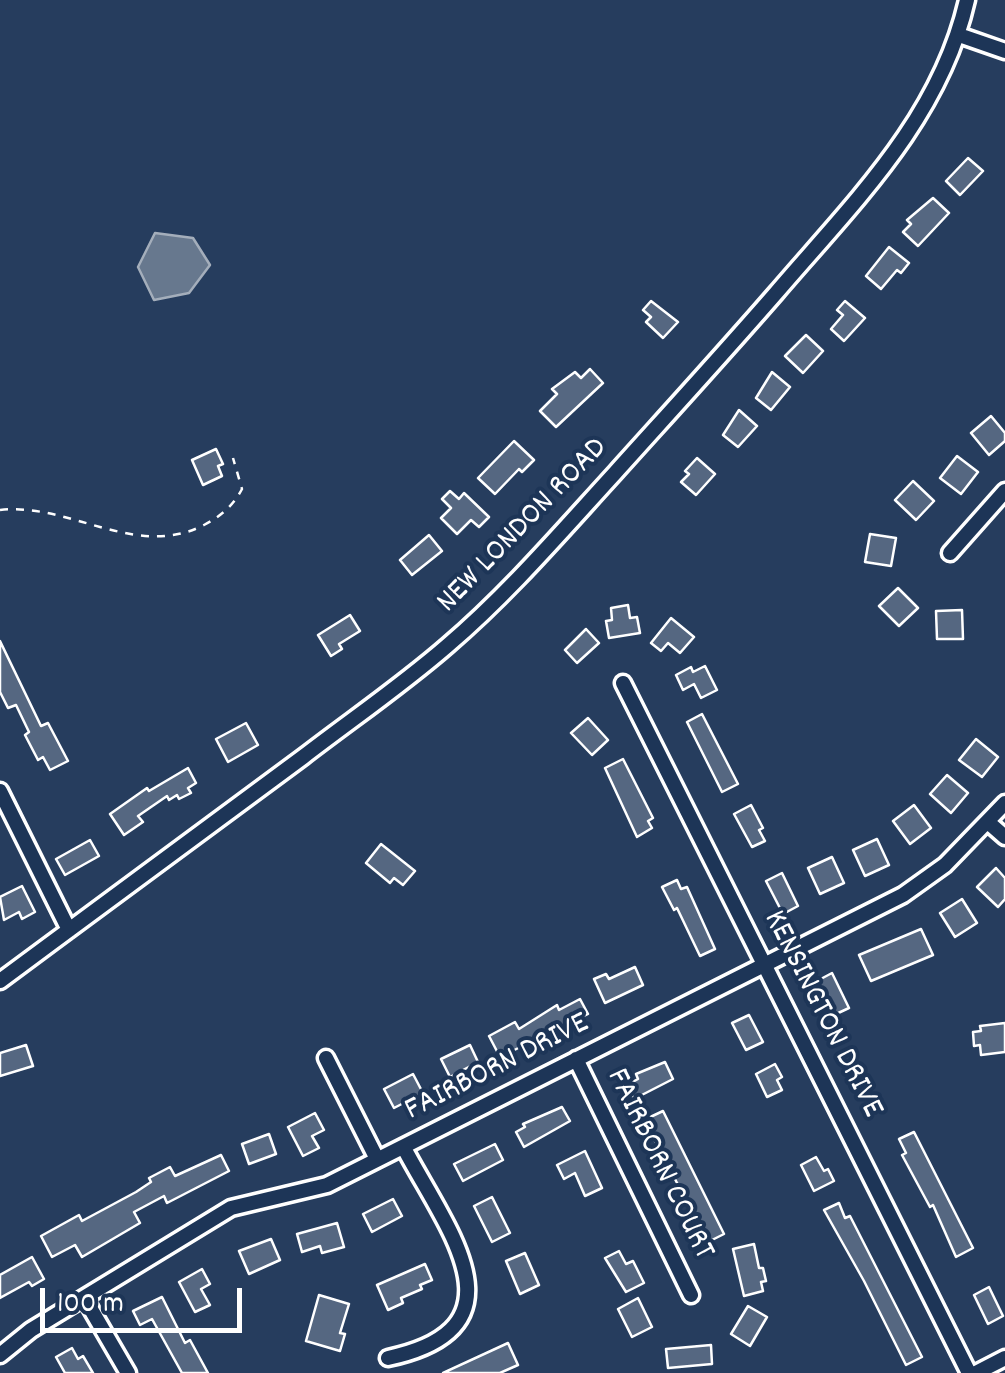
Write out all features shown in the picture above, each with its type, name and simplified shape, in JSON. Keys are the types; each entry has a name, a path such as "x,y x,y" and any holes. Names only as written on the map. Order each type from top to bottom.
{"street":[{"name":"NEW LONDON ROAD","path":"0,981 383,697 448,646 496,599 756,316 890,161 930,98 959,35 967,0"},
{"path":"959,35 1005,52"},
{"path":"950,553 1005,490"},
{"name":"KENSINGTON DRIVE","path":"623,682 972,1373"},
{"path":"0,790 69,930"},
{"name":"FAIRBORN DRIVE","path":"0,1355 31,1330 231,1208 305,1193 404,1148 903,895 946,864 1005,803"},
{"path":"989,822 1005,836"},
{"path":"326,1058 377,1159"},
{"name":"FAIRBORN COURT","path":"576,1059 691,1294"},
{"path":"388,1358 416,1352 444,1338 462,1319 469,1293 466,1268 404,1148"},
{"path":"85,1299 128,1373"},
{"path":"972,1373 1005,1358"}],"path":[{"path":"0,510 25,508 125,535 162,537 189,533 220,516 238,498 242,488 232,458"}],"water":[{"path":"155,233 193,238 210,265 189,293 154,300 138,267"}],"building":[{"path":"968,158 983,171 960,195 946,181"},
{"path":"933,198 949,213 918,246 903,232 911,224 907,220"},
{"path":"889,247 909,263 901,273 897,270 881,289 866,276"},
{"path":"651,301 678,322 663,338 646,322 651,317 643,310"},
{"path":"845,301 865,318 844,341 831,329 843,315 837,310"},
{"path":"806,335 823,351 803,373 785,356"},
{"path":"590,369 603,383 556,427 540,411 557,394 552,389 575,372 581,378"},
{"path":"772,372 790,387 771,410 756,398"},
{"path":"739,410 757,426 738,447 723,435"},
{"path":"991,416 1005,433 1005,441 989,455 971,433"},
{"path":"514,441 534,460 522,472 519,469 495,494 478,478"},
{"path":"216,449 223,464 218,466 222,476 203,485 192,460"},
{"path":"957,456 978,472 961,494 940,478"},
{"path":"697,458 715,474 696,495 681,482"},
{"path":"913,481 934,501 916,520 895,500"},
{"path":"450,491 459,499 464,493 489,517 479,527 471,520 457,534 441,518 451,508 442,499"},
{"path":"870,534 896,538 891,566 865,562"},
{"path":"429,535 442,551 412,575 400,560"},
{"path":"898,588 918,608 899,626 879,606"},
{"path":"628,605 630,618 637,617 640,633 609,638 606,621 612,620 611,608"},
{"path":"962,610 963,639 937,639 936,611"},
{"path":"350,615 360,631 339,644 342,649 331,656 318,635"},
{"path":"671,618 694,637 680,653 668,643 661,651 651,643"},
{"path":"586,629 599,643 577,663 565,650"},
{"path":"0,641 41,726 48,723 68,761 50,770 43,757 38,760 16,705 8,708 0,692"},
{"path":"705,666 717,690 701,698 694,684 683,690 676,675 691,667 693,672"},
{"path":"702,714 738,784 722,792 687,722"},
{"path":"588,718 608,740 592,755 571,733"},
{"path":"246,723 258,745 228,762 216,739"},
{"path":"976,739 998,757 982,777 959,760"},
{"path":"623,759 653,818 648,821 652,828 637,837 605,768"},
{"path":"188,768 196,783 188,788 191,793 179,799 177,795 169,800 167,796 138,816 143,822 124,835 110,814 147,788 149,791"},
{"path":"947,775 968,793 951,813 930,794"},
{"path":"751,805 765,841 752,847 734,814"},
{"path":"914,805 931,828 910,844 893,821"},
{"path":"877,839 889,865 865,876 853,850"},
{"path":"90,840 99,856 65,875 56,859"},
{"path":"381,844 415,871 403,885 394,878 390,883 366,863"},
{"path":"832,857 844,883 820,894 808,868"},
{"path":"996,868 1005,878 1005,899 998,907 977,887"},
{"path":"782,873 798,906 783,914 766,881"},
{"path":"677,880 681,889 687,887 715,949 700,956 677,908 674,910 662,887"},
{"path":"22,886 35,912 22,919 19,912 4,920 0,897"},
{"path":"962,899 977,923 955,937 940,913"},
{"path":"921,929 933,955 871,981 859,955"},
{"path":"635,967 643,985 605,1003 594,979 606,974 609,979"},
{"path":"832,973 849,1008 834,1015 817,981"},
{"path":"580,999 588,1014 500,1057 489,1036 515,1022 519,1029 557,1005 559,1010"},
{"path":"749,1015 763,1042 746,1050 732,1023"},
{"path":"1005,1023 1005,1052 981,1055 980,1045 974,1046 973,1032 981,1031 980,1026"},
{"path":"26,1045 33,1066 0,1076 0,1053"},
{"path":"470,1045 478,1062 450,1077 441,1059"},
{"path":"665,1062 673,1079 634,1099 627,1085 638,1079 636,1074"},
{"path":"775,1064 782,1077 777,1080 782,1090 767,1097 756,1074"},
{"path":"413,1074 423,1093 394,1108 384,1089"},
{"path":"562,1107 570,1121 524,1147 516,1132 525,1127 523,1124"},
{"path":"663,1111 724,1234 708,1242 644,1120"},
{"path":"315,1113 324,1130 312,1136 319,1148 303,1156 288,1127"},
{"path":"914,1132 973,1248 956,1257 933,1205 930,1207 902,1155 906,1153 899,1139"},
{"path":"269,1134 276,1154 249,1164 242,1144"},
{"path":"495,1144 503,1160 463,1181 454,1164"},
{"path":"585,1151 602,1188 585,1196 575,1173 564,1179 557,1165"},
{"path":"221,1155 229,1171 167,1203 164,1196 134,1212 140,1223 82,1257 75,1245 52,1257 41,1236 79,1215 82,1221 136,1192 151,1182 149,1178 170,1167 175,1176"},
{"path":"816,1157 834,1181 814,1191 801,1165"},
{"path":"492,1197 510,1233 492,1242 474,1206"},
{"path":"393,1199 402,1216 372,1232 363,1214"},
{"path":"839,1203 845,1218 850,1216 922,1357 906,1365 824,1210"},
{"path":"337,1223 344,1247 322,1253 320,1246 302,1252 297,1234"},
{"path":"271,1239 280,1260 249,1274 239,1251"},
{"path":"754,1244 766,1281 761,1282 763,1291 744,1296 733,1249"},
{"path":"619,1251 626,1264 633,1261 644,1283 626,1292 605,1258"},
{"path":"525,1253 539,1285 520,1294 506,1261"},
{"path":"32,1257 44,1279 32,1286 29,1282 0,1298 0,1275"},
{"path":"425,1264 432,1280 388,1310 377,1285"},
{"path":"202,1269 210,1284 201,1289 210,1305 195,1312 179,1282"},
{"path":"989,1287 1003,1316 988,1324 974,1295"},
{"path":"319,1295 349,1304 340,1333 345,1334 340,1351 306,1341"},
{"path":"162,1297 185,1343 190,1340 208,1373 182,1373 152,1319 140,1325 133,1311"},
{"path":"638,1298 652,1327 632,1337 618,1309"},
{"path":"748,1306 767,1317 750,1346 731,1334"},
{"path":"508,1343 518,1365 500,1373 443,1373"},
{"path":"711,1345 712,1364 668,1368 666,1349"},
{"path":"72,1348 78,1359 83,1356 93,1373 65,1373 56,1357"}]}
